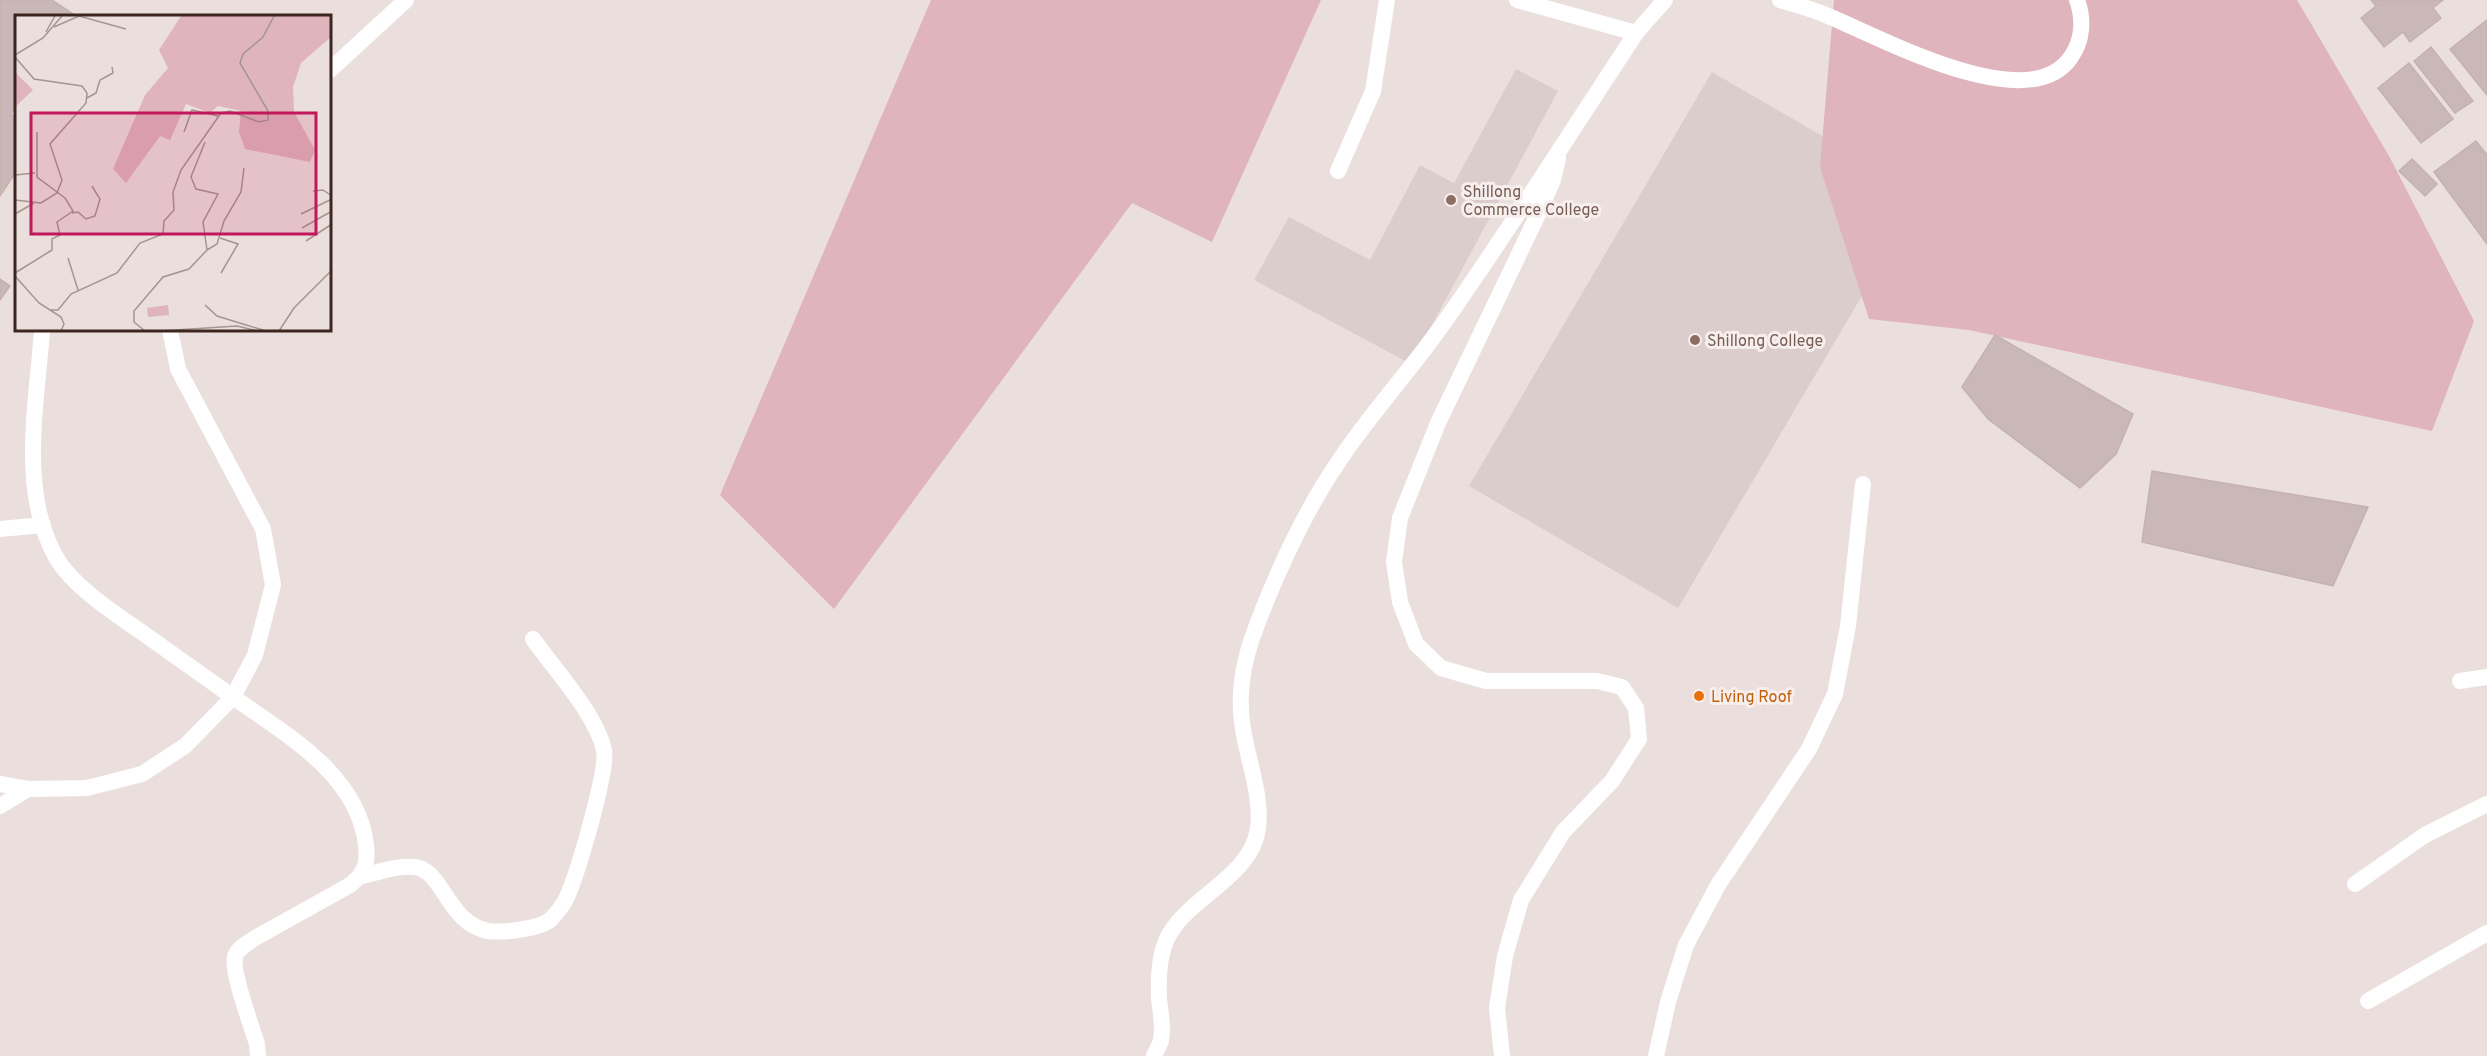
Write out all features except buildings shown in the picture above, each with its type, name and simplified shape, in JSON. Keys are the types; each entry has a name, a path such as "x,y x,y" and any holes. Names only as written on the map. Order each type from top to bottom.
{"street":[{"path":"332,68 405,0"},
{"path":"1338,171 1373,92 1387,0"},
{"path":"1518,0 1636,33"},
{"path":"1154,1056 1161,1039 1159,997 1165,942 1173,927 1239,865 1253,848 1256,838 1258,804 1253,770 1243,732 1240,690 1254,632 1277,577 1314,502 1338,462 1400,377 1438,331 1636,33 1665,0"},
{"path":"1780,0 1826,15 1971,74 2012,82 2055,72 2067,64 2080,40 2081,18 2077,0"},
{"path":"1502,1056 1497,1008 1505,956 1521,900 1563,832 1612,780 1639,739 1636,708 1622,687 1597,681 1486,681 1441,668 1416,644 1400,602 1394,562 1400,518 1438,423 1542,206 1553,180 1561,145"},
{"path":"42,332 35,427 34,482 42,525 58,561 92,597 303,747 334,777 354,804 365,837 367,859 362,876"},
{"path":"0,784 28,789 87,788 142,774 185,746 233,698 255,655 273,585 263,529 178,369 170,332"},
{"path":"1656,1056 1668,1002 1686,945 1718,885 1809,749 1835,694 1848,626 1863,484"},
{"path":"0,529 42,525"},
{"path":"258,1056 257,1044 235,970 235,956 241,947 255,938 362,876 399,868 418,867 433,876 452,908 465,921 487,931 528,929 549,921 566,900 604,771 604,752 597,728 533,639"},
{"path":"2460,681 2487,677"},
{"path":"0,806 28,789"},
{"path":"2355,884 2425,836 2487,804"},
{"path":"2368,1001 2487,933"}],"shaded area":[{"path":"931,0 1321,0 1212,242 1132,203 834,609 720,495"},
{"path":"1834,0 2297,0 2389,156 2474,321 2432,431 1969,330 1869,319 1820,167"},
{"name":"Shillong Commerce College","path":"1516,69 1558,91 1411,364 1254,280 1289,217 1370,260 1420,165 1454,183"},
{"name":"Shillong College","path":"1712,72 1922,194 1678,608 1469,486"}],"place":[{"name":"Shillong Commerce College","path":"1451,200"},
{"name":"Shillong College","path":"1695,340"},
{"name":"Living Roof","path":"1699,696"}]}
